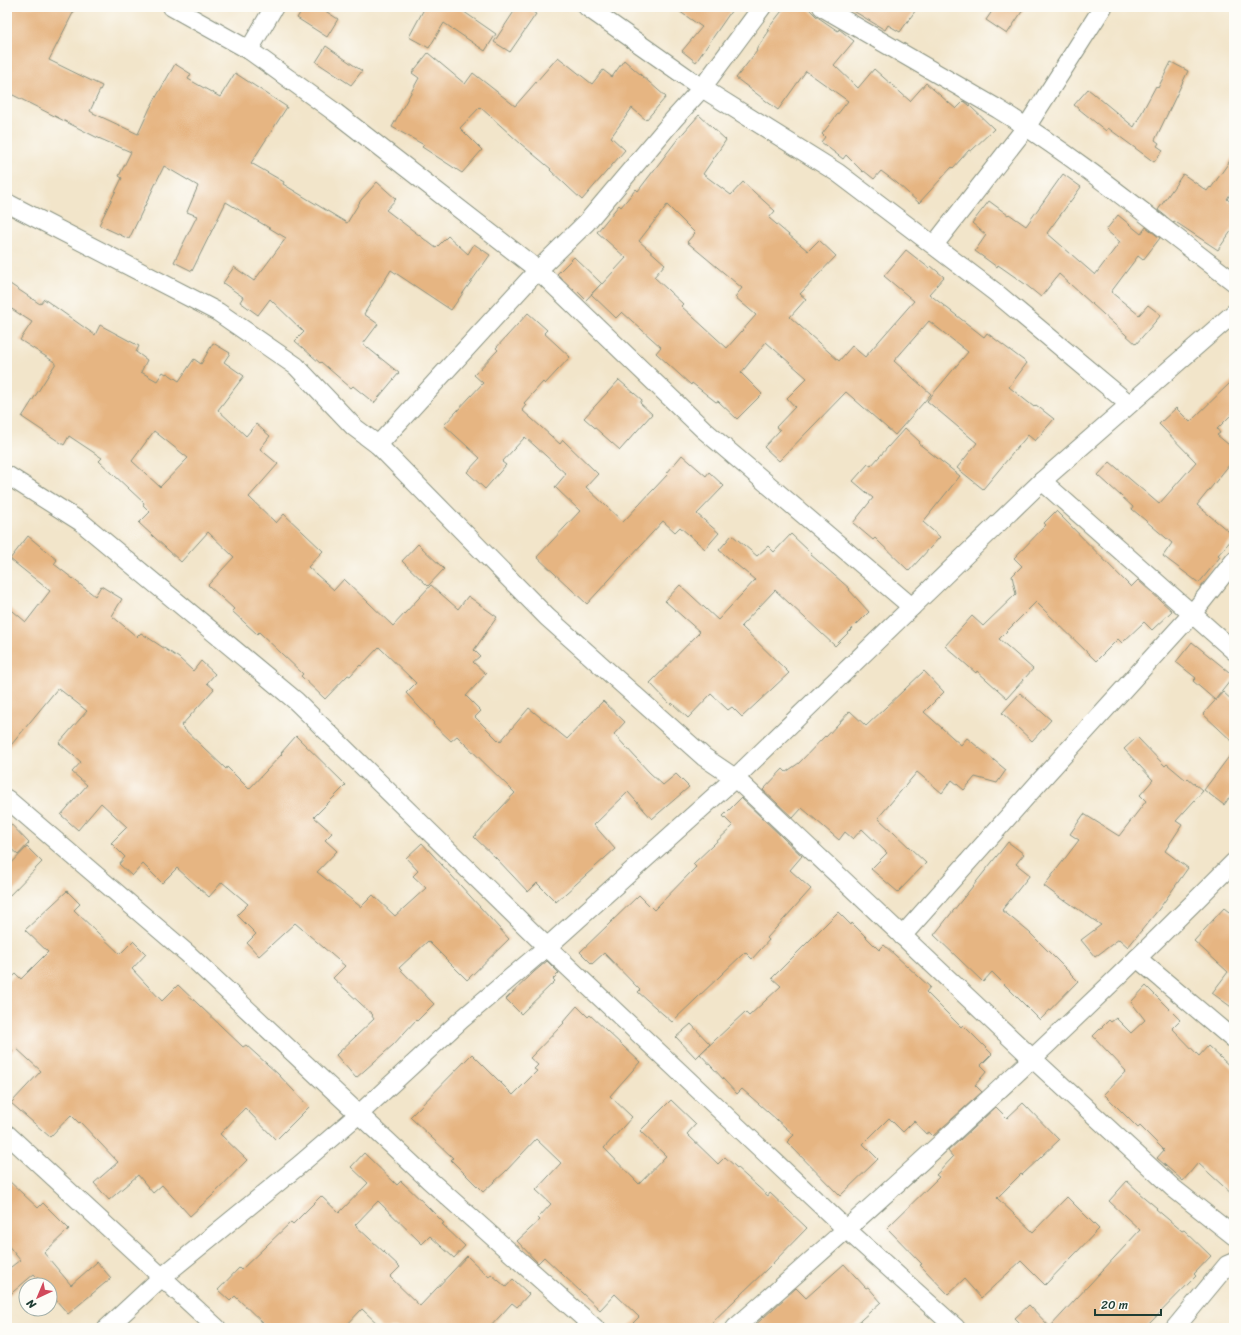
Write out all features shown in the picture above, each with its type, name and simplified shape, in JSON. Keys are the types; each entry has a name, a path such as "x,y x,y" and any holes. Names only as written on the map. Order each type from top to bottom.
{"street":[{"path":"172,7 249,50 336,113 538,270 704,430 912,607"},
{"path":"249,50 274,7"},
{"path":"587,7 702,88 838,173 995,292 1129,404"},
{"path":"378,445 538,270 587,222 702,88 762,7"},
{"path":"822,7 1027,126 1098,178 1234,282"},
{"path":"934,245 1027,126 1102,7"},
{"path":"7,203 218,312 296,366 354,427 378,445 547,617 704,757 735,778 1033,1059 1173,1188 1234,1236"},
{"path":"106,1328 162,1277 297,1167 359,1114 461,1020 547,947 735,778 1042,481 1234,313"},
{"path":"7,475 81,522 296,701 547,947 846,1229 956,1328"},
{"path":"1042,481 1234,651"},
{"path":"902,936 1192,614 1234,561"},
{"path":"7,799 188,954 428,1178 595,1328"},
{"path":"735,1328 1033,1059 1176,921 1234,862"},
{"path":"1137,958 1234,1040"},
{"path":"7,1134 217,1328"},
{"path":"1175,1328 1227,1265 1234,1262"}],"building":[{"path":"7,7 76,7 49,60 102,86 90,111 93,113 138,134 150,108 175,64 191,74 188,79 220,97 235,73 287,107 251,163 284,182 283,184 347,223 361,200 377,182 396,199 386,210 436,248 448,236 468,254 474,244 490,255 451,310 391,270 364,314 378,324 363,344 399,373 374,403 353,386 351,388 295,341 304,332 270,299 258,315 240,302 243,297 223,283 234,267 254,281 286,238 226,202 192,271 174,262 197,216 187,212 198,186 164,166 129,239 99,225 122,178 119,176 131,152 96,137 7,92"},
{"path":"304,7 319,7 338,19 327,37 297,18"},
{"path":"421,7 457,7 496,34 485,51 444,23 429,48 409,37 424,9"},
{"path":"517,7 525,7 536,14 510,52 494,42"},
{"path":"673,7 734,7 696,62 682,51 702,27"},
{"path":"785,7 807,7 816,16 838,31 839,29 854,41 834,65 858,88 874,69 910,101 926,83 956,109 964,101 994,129 971,151 969,150 919,203 881,171 874,179 864,171 863,172 846,155 843,159 821,142 825,137 822,134 848,101 806,71 778,110 736,78 757,51 756,50 769,31 767,30"},
{"path":"847,7 918,7 900,32 888,25 885,30"},
{"path":"995,7 1025,7 1007,34 986,20"},
{"path":"326,46 362,71 351,85 316,62"},
{"path":"428,53 465,84 473,73 515,106 558,57 592,84 603,70 612,77 624,60 666,97 646,120 632,108 611,137 625,150 582,200 550,170 551,169 480,107 460,128 482,150 462,173 422,147 424,145 392,127 419,78 412,73"},
{"path":"1171,62 1188,71 1155,140 1159,143 1157,146 1163,150 1154,162 1108,128 1106,131 1074,105 1088,89 1134,127 1156,86 1158,88"},
{"path":"699,115 726,140 703,174 731,195 743,182 775,211 769,218 808,251 819,240 836,256 800,294 806,299 790,317 839,361 852,346 865,357 914,301 884,276 906,250 929,268 931,266 944,277 929,294 984,337 987,333 1027,363 1009,387 1034,407 1036,405 1054,419 1035,441 1028,435 983,489 957,468 977,443 927,401 968,352 929,321 894,361 931,394 895,435 846,392 779,461 764,447 780,430 776,427 795,407 787,398 807,378 766,342 741,373 762,394 737,419 718,401 716,402 692,383 691,385 656,353 661,347 622,312 616,318 591,294 586,300 557,274 574,257 602,284 626,258 597,232 619,205 621,207 636,189 638,191 677,140","holes":["667,205 695,233 687,242 742,288 735,297 756,315 727,348 681,306 683,304 654,277 665,264 639,241"]},
{"path":"1234,155 1234,188 1227,199 1234,205 1234,227 1218,250 1174,221 1173,222 1158,210 1183,174 1207,191 1210,187 1211,188"},
{"path":"1063,174 1081,187 1047,233 1095,275 1120,242 1106,230 1118,215 1141,234 1146,227 1160,238 1143,260 1138,256 1111,292 1139,315 1148,305 1161,315 1136,344 1059,274 1041,297 998,265 997,267 975,251 986,235 972,223 989,201 1026,226"},
{"path":"7,282 40,304 44,299 95,335 100,325 139,346 136,352 147,360 141,372 157,381 163,372 179,381 194,359 201,364 213,343 230,353 224,362 244,376 218,410 246,436 256,424 270,436 260,449 278,464 249,497 276,523 284,514 323,551 308,567 334,590 344,579 393,626 431,585 458,609 468,596 497,617 474,650 480,656 473,662 486,674 466,696 481,711 475,717 500,742 529,708 567,739 603,701 625,722 614,734 649,772 663,785 676,774 689,787 652,819 628,792 594,825 615,849 556,902 537,883 528,892 474,837 515,793 457,736 451,741 433,724 434,723 406,693 416,683 379,647 350,676 348,675 325,699 301,676 303,674 259,632 257,634 232,611 234,609 208,585 234,557 208,532 181,562 139,523 150,512 143,505 144,503 99,461 102,458 69,436 64,445 22,417 56,363 20,340 32,322 7,306","holes":["154,431 188,458 160,487 132,461"]},
{"path":"528,313 547,330 544,333 570,357 545,384 543,382 524,403 526,405 522,410 560,444 563,440 598,474 586,487 623,522 668,474 667,473 682,455 706,476 709,472 724,486 697,514 719,533 705,549 680,527 675,532 663,521 587,604 537,557 580,511 555,487 566,474 525,437 502,462 506,465 485,489 467,472 480,458 444,425 483,383 474,375 498,350 496,348"},
{"path":"1234,379 1234,412 1217,429 1220,433 1217,435 1234,449 1234,459 1197,505 1234,537 1218,555 1220,557 1199,583 1163,556 1172,543 1132,509 1133,507 1098,475 1110,462 1159,504 1196,462 1159,424 1176,408 1190,422"},
{"path":"619,380 642,400 640,403 652,414 620,450 584,418"},
{"path":"905,428 920,442 918,443 960,476 923,522 940,537 909,571 875,538 873,540 853,523 873,498 853,481 868,464 871,466"},
{"path":"1056,511 1131,587 1138,580 1172,611 1152,630 1144,622 1122,643 1118,639 1096,661 1036,602 999,639 1033,669 1007,698 977,671 976,673 945,646 972,616 983,626 1016,594 1012,576 1022,566 1014,558 1046,525 1044,523"},
{"path":"791,534 811,553 810,554 850,589 849,590 869,612 835,646 775,590 741,626 789,673 742,717 732,707 728,710 711,694 688,718 672,703 671,705 650,683 700,632 665,601 680,585 718,620 755,580 719,550 732,535 757,556 768,546 774,552"},
{"path":"28,536 57,560 54,564 95,596 101,586 122,599 112,616 137,637 141,633 179,658 193,671 201,661 215,674 207,683 214,689 181,726 249,789 282,754 281,753 296,736 346,785 314,817 332,833 325,840 337,851 317,872 361,907 373,895 395,916 426,888 413,876 418,871 406,858 422,843 509,939 467,980 428,941 399,968 434,1004 417,1021 416,1020 393,1045 356,1078 336,1055 374,1019 372,1016 373,1015 333,978 345,966 295,923 259,956 247,943 256,934 237,915 248,904 222,882 209,897 177,868 162,883 143,864 132,876 119,864 125,857 111,843 127,827 101,803 78,830 61,815 87,785 72,772 81,762 59,743 87,711 58,688 7,750 7,606 26,622 50,591 10,559"},
{"path":"418,544 444,569 428,586 402,561"},
{"path":"1192,642 1234,676 1215,700 1193,681 1196,678 1176,662"},
{"path":"924,671 944,692 924,712 961,745 967,738 1006,770 997,783 975,777 964,790 952,780 942,793 917,772 878,818 926,863 898,892 871,869 887,853 862,829 853,839 845,832 839,840 802,808 793,818 763,790 783,769 786,772 799,763 850,711 866,726"},
{"path":"1223,692 1234,702 1234,743 1203,714"},
{"path":"1020,693 1051,720 1032,741 1002,713"},
{"path":"1137,737 1165,766 1167,764 1186,780 1188,778 1203,791 1176,821 1182,825 1165,851 1188,868 1159,909 1128,947 1119,939 1095,957 1081,940 1101,925 1044,886 1079,840 1070,834 1084,814 1119,836 1146,801 1140,795 1153,780 1124,749"},
{"path":"1234,750 1234,791 1224,805 1204,790"},
{"path":"741,798 802,856 790,870 811,889 767,938 769,940 752,959 745,952 672,1022 638,992 640,990 604,953 592,964 580,952 639,895 654,910 696,867 693,864 733,826 723,816"},
{"path":"7,820 29,843 18,855 7,845"},
{"path":"1008,842 1024,854 1016,864 1030,875 1002,910 1030,933 1078,981 1040,1020 992,972 983,982 934,935"},
{"path":"27,847 42,862 7,898 7,868"},
{"path":"67,891 80,904 74,910 120,954 133,941 146,954 132,969 162,1001 178,985 243,1047 246,1045 278,1074 309,1107 276,1140 245,1108 220,1134 247,1160 190,1216 162,1185 153,1193 138,1175 109,1200 94,1183 118,1162 80,1122 79,1123 71,1115 50,1137 11,1103 41,1071 16,1048 7,1057 7,982 16,974 21,979 48,952 25,930"},
{"path":"1224,908 1234,916 1234,1009 1212,993 1228,972 1194,941"},
{"path":"838,912 851,925 852,923 879,950 884,945 930,987 926,992 961,1027 963,1025 992,1054 981,1065 987,1071 975,1085 982,1092 933,1136 929,1132 926,1134 914,1121 903,1132 889,1118 863,1144 878,1159 840,1196 787,1142 794,1135 742,1089 737,1094 700,1054 745,1012 749,1016 781,986 772,978"},
{"path":"547,961 559,973 553,979 555,981 521,1014 506,999"},
{"path":"1146,986 1180,1020 1172,1028 1199,1056 1208,1046 1234,1070 1234,1196 1198,1163 1183,1181 1157,1158 1164,1150 1140,1126 1138,1128 1104,1094 1126,1071 1093,1036 1109,1020 1111,1022 1116,1018 1131,1033 1145,1020 1131,1002"},
{"path":"577,1006 588,1017 590,1015 640,1062 610,1096 632,1117 604,1148 639,1184 666,1156 640,1131 671,1100 696,1124 687,1134 718,1164 725,1157 768,1196 770,1193 807,1228 706,1328 628,1328 639,1317 615,1294 600,1310 544,1257 538,1263 517,1241 540,1220 538,1218 551,1204 536,1190 561,1163 536,1139 505,1172 483,1192 451,1160 453,1158 410,1117 472,1054 513,1095 537,1071 534,1069 538,1065 530,1058 564,1023 563,1022"},
{"path":"691,1024 710,1044 696,1058 676,1037"},
{"path":"1023,1103 1059,1140 997,1198 1033,1232 1067,1197 1099,1229 1045,1285 1021,1261 981,1298 964,1279 948,1294 920,1265 922,1264 887,1228 939,1177 936,1175 953,1157 948,1151 996,1107 1007,1118"},
{"path":"364,1153 397,1185 401,1181 465,1246 454,1258 430,1236 422,1244 378,1201 355,1225 400,1267 390,1277 420,1306 467,1256 489,1277 491,1274 506,1287 513,1279 529,1294 517,1307 512,1303 489,1328 382,1328 362,1309 344,1328 268,1328 235,1296 230,1301 218,1290 239,1268 241,1270 291,1222 293,1224 321,1196 339,1213 368,1183 351,1167"},
{"path":"7,1179 38,1208 43,1203 69,1229 44,1253 71,1285 97,1262 111,1278 68,1314 58,1302 58,1277 37,1277 34,1274 30,1277 18,1277 18,1288 7,1297 7,1270 20,1260 7,1244"},
{"path":"1127,1181 1157,1208 1156,1209 1182,1231 1184,1230 1211,1256 1194,1274 1196,1276 1145,1328 1025,1328 1015,1318 1029,1305 1050,1327 1140,1230 1109,1201"},
{"path":"844,1264 881,1302 852,1328 752,1328 796,1288 806,1298"}]}
